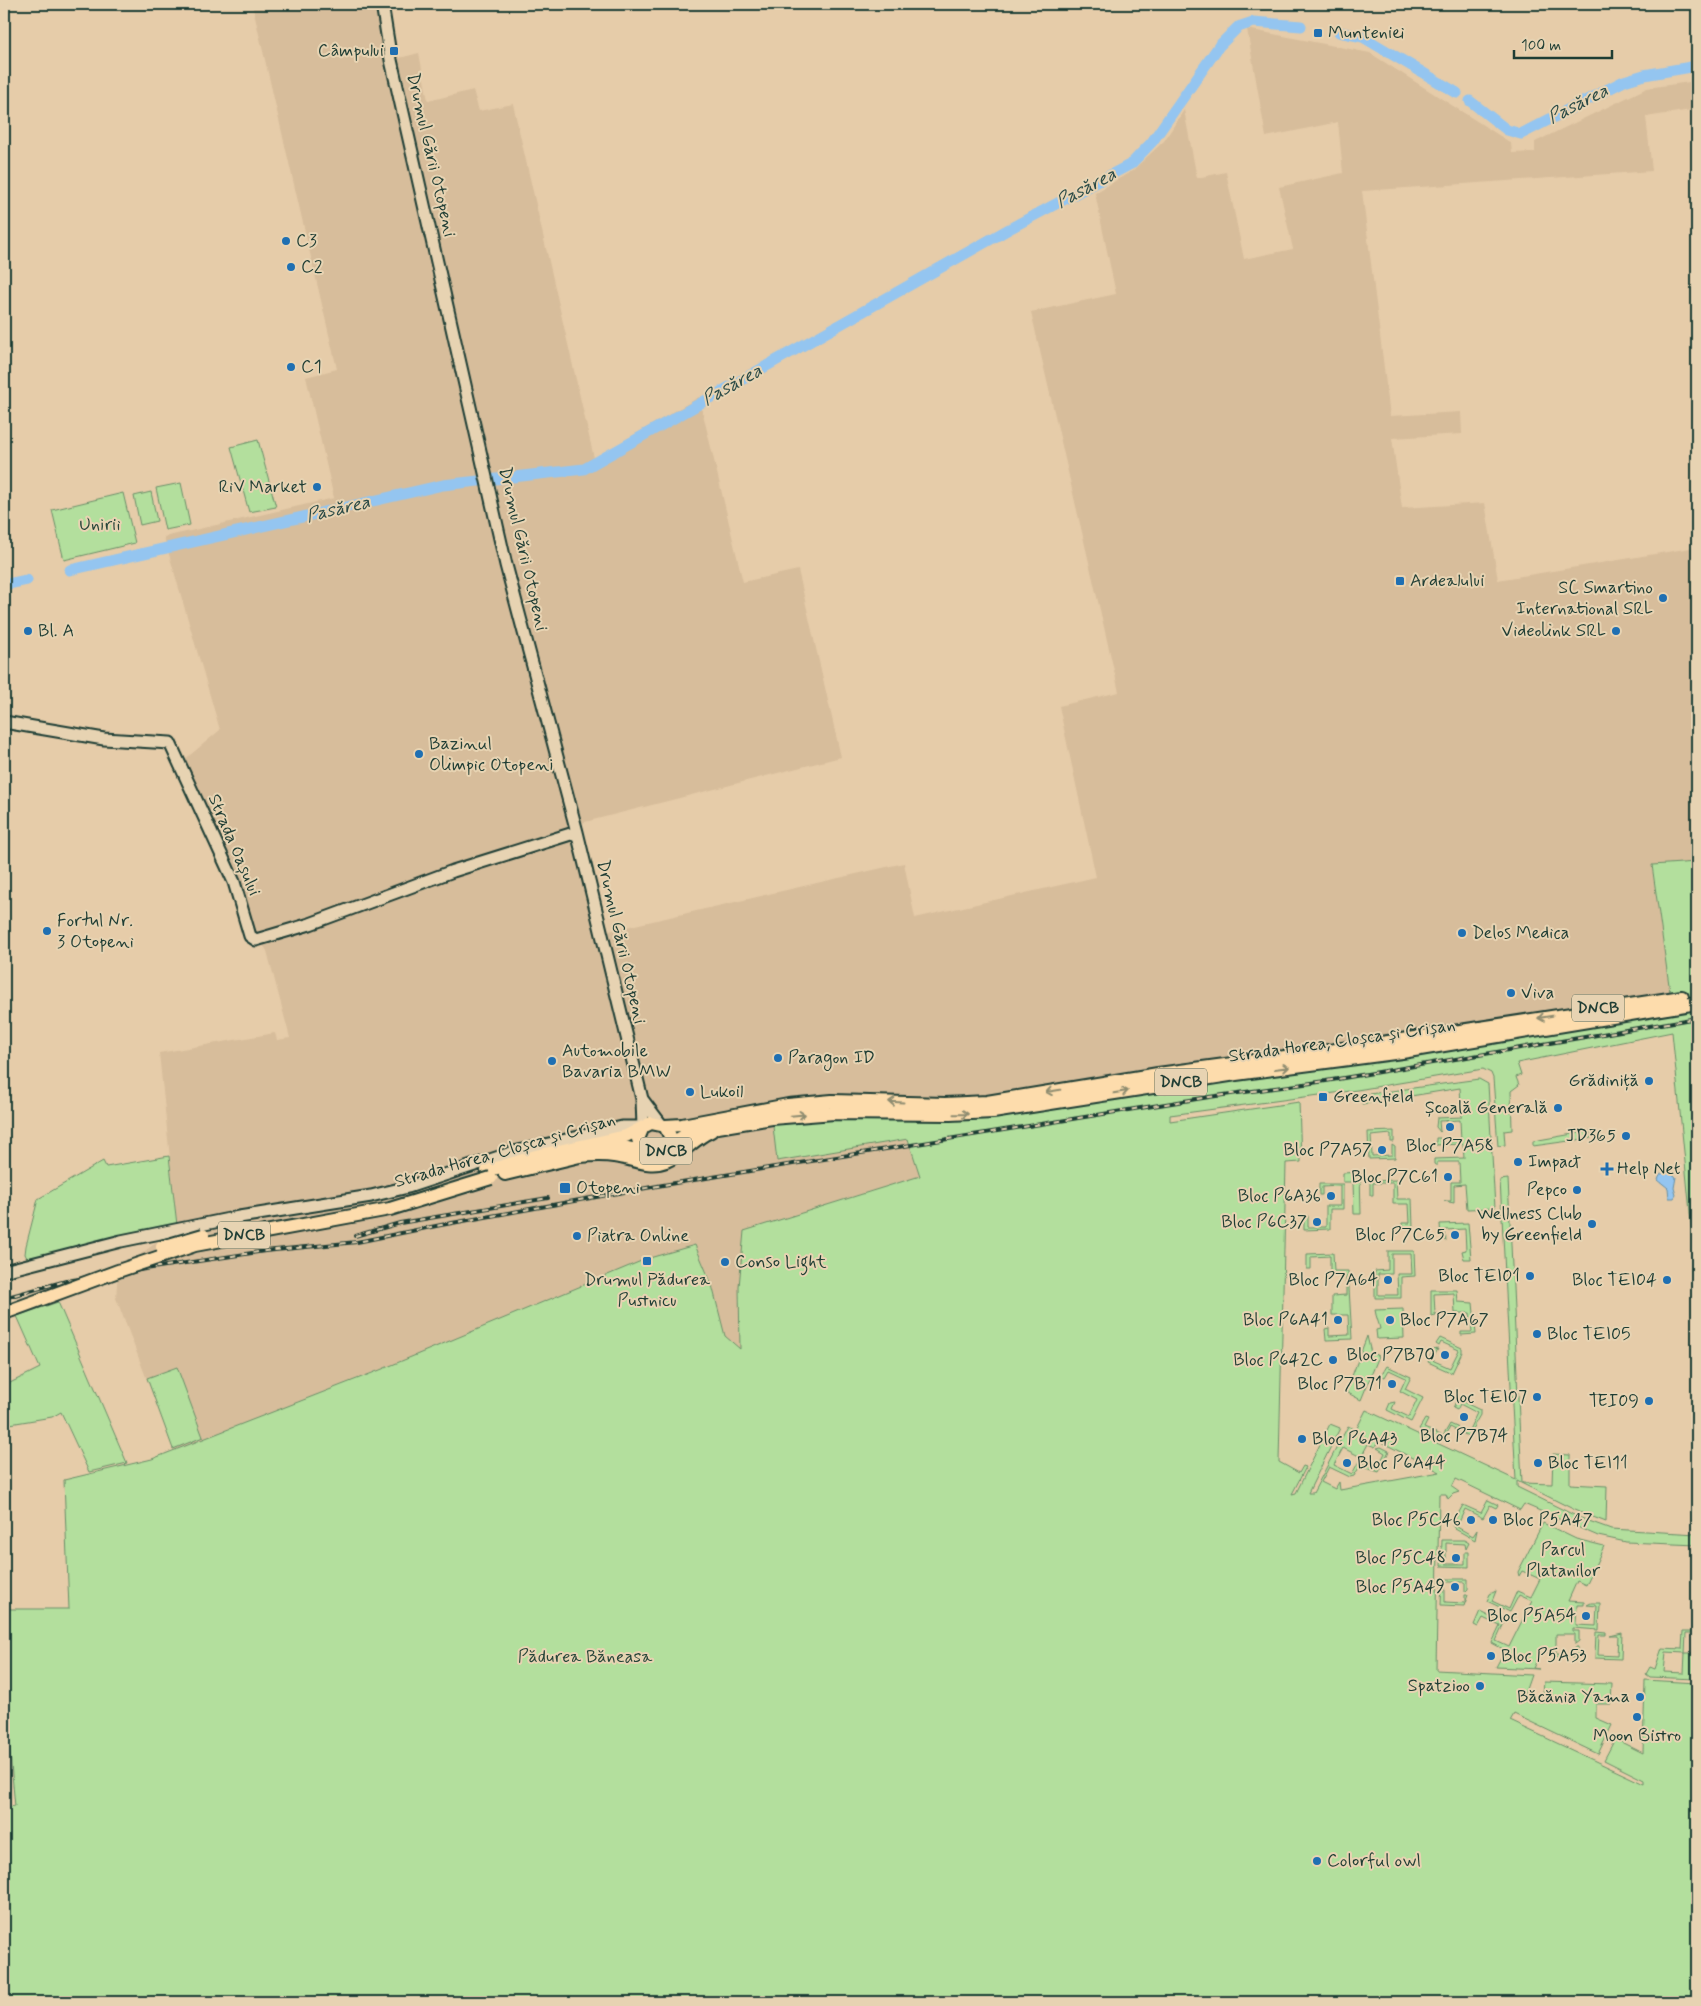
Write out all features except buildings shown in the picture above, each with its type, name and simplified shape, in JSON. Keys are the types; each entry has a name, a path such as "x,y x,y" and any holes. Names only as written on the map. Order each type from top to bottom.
{"main road":[{"name":"Strada Horea, Cloșca și Crișan","path":"662,1125 682,1125 788,1105 817,1102 887,1101 945,1104 987,1102 1149,1075 1329,1051 1697,994"},
{"name":"Strada Horea, Cloșca și Crișan","path":"669,1148 680,1138 694,1131 772,1118 834,1113 950,1114 993,1112 1236,1074 1402,1052 1697,1003"},
{"path":"579,1156 605,1155 642,1163 660,1163 677,1155 705,1133 746,1122"},
{"name":"DNCB","path":"651,1123 662,1125 670,1134 669,1148 658,1155 644,1152 638,1139 643,1127 651,1123"},
{"name":"Strada Horea, Cloșca și Crișan","path":"4,1313 195,1245 383,1211 489,1175 536,1156 626,1136 643,1127"},
{"name":"Strada Horea, Cloșca și Crișan","path":"4,1305 183,1240 223,1231 392,1202 489,1175 620,1147 644,1152"}],"street":[{"name":"Drumul Gării Otopeni","path":"382,4 391,60 486,469 506,565 577,832 642,1099 643,1127"},
{"name":"Strada Oașului","path":"4,722 104,739 170,743 234,882 250,936 256,940 310,924 453,871 577,832"},
{"name":"Drumul Gării Otopeni","path":"642,1099 662,1125"},
{"name":"Strada Horea, Cloșca și Crișan","path":"4,1271 121,1241 239,1218 371,1196 547,1143 622,1127 643,1127"}],"shaded area":[{"path":"252,4 382,4 392,60 419,53 428,101 473,90 479,111 513,104 594,458 699,397 743,582 798,570 841,757 581,823 609,931 904,863 915,918 1096,877 1059,706 1119,692 1031,312 1116,294 1095,193 1132,171 1164,141 1184,110 1197,178 1226,172 1244,259 1293,249 1279,187 1343,173 1338,122 1266,137 1247,29 1370,53 1511,143 1512,153 1535,152 1535,142 1647,88 1697,81 1697,109 1646,117 1652,171 1362,191 1390,416 1461,412 1462,434 1392,438 1402,508 1485,503 1498,580 1697,547 1697,862 1652,865 1671,999 777,1161 908,1139 920,1176 744,1231 739,1287 740,1350 725,1336 712,1285 695,1245 174,1451 116,1298 118,1271 177,1225 159,1053 275,1033 277,1040 290,1038 267,951 255,932 241,886 208,809 183,761 220,730 164,537 334,498 306,377 337,369"}],"green space":[{"path":"258,440 276,507 249,512 231,447"},
{"path":"181,483 190,525 165,530 156,488"},
{"path":"151,492 157,521 140,525 134,496"},
{"name":"Unirii","path":"123,493 135,543 64,560 52,510"},
{"name":"Pădurea Băneasa","path":"1697,862 1697,1282 1672,1032 1517,1063 1521,1075 1516,1077 1519,1085 1511,1091 1512,1130 1504,1131 1505,1145 1498,1146 1493,1078 1491,1073 1483,1069 1357,1090 1170,1115 1170,1121 1299,1102 1301,1162 1286,1163 1279,1462 1299,1473 1303,1466 1306,1467 1292,1494 1296,1493 1330,1424 1340,1428 1308,1493 1313,1493 1348,1426 1356,1430 1366,1410 1516,1480 1500,1180 1508,1179 1522,1483 1552,1484 1553,1454 1570,1455 1570,1484 1607,1486 1606,1522 1575,1510 1517,1481 1517,1487 1578,1517 1611,1529 1697,1534 1697,1545 1626,1542 1598,1536 1524,1504 1520,1510 1456,1479 1452,1487 1459,1492 1453,1494 1448,1499 1446,1494 1439,1494 1436,1670 1531,1675 1524,1695 1542,1702 1544,1682 1612,1684 1611,1704 1596,1704 1596,1718 1612,1725 1598,1754 1514,1714 1510,1721 1644,1784 1644,1780 1604,1760 1615,1739 1643,1753 1645,1680 1697,1683 1697,2002 4,2002 4,1808 15,1806 4,1690 4,1609 69,1609 64,1480 152,1459 380,1370 646,1259 695,1245 712,1285 725,1336 740,1349 739,1287 744,1231 920,1176 908,1139 777,1161 772,1118 891,1112 1671,999 1652,865","holes":["1379,1441 1440,1472 1340,1490 1339,1482 1335,1489 1321,1482 1329,1467 1350,1477 1354,1476 1360,1466 1379,1472 1389,1451 1381,1447 1377,1448 1385,1453 1377,1469 1359,1461 1352,1474 1334,1465 1343,1448 1361,1457 1368,1444 1375,1447"]},
{"path":"1479,1079 1488,1084 1495,1208 1467,1209 1465,1184 1454,1185 1454,1203 1444,1201 1451,1201 1451,1182 1460,1182 1459,1162 1437,1162 1437,1166 1434,1164 1434,1159 1464,1158 1463,1144 1436,1145 1436,1138 1440,1138 1440,1142 1461,1141 1460,1120 1439,1121 1440,1132 1436,1127 1437,1118 1462,1117 1460,1088 1362,1104 1362,1095"},
{"path":"1394,1131 1394,1142 1391,1142 1391,1134 1371,1136 1372,1156 1392,1155 1392,1145 1395,1147 1395,1158 1369,1159 1368,1132"},
{"path":"1590,1131 1591,1138 1533,1146 1533,1141"},
{"path":"169,1156 177,1225 28,1260 25,1254 26,1246 38,1199 103,1161 106,1167"},
{"path":"1360,1172 1361,1214 1354,1214 1353,1182 1343,1182 1343,1173"},
{"path":"1396,1180 1397,1199 1412,1199 1413,1227 1402,1227 1402,1223 1410,1223 1409,1204 1393,1204 1393,1183 1373,1183 1373,1195 1370,1195 1370,1181"},
{"path":"1319,1184 1343,1184 1343,1209 1330,1209 1330,1229 1304,1230 1304,1216 1308,1216 1308,1227 1326,1227 1326,1206 1340,1206 1340,1186 1322,1187 1322,1195 1319,1195"},
{"path":"1468,1223 1471,1259 1464,1259 1462,1251 1466,1250 1465,1229 1445,1230 1446,1241 1441,1237 1440,1224"},
{"path":"1388,1251 1414,1251 1415,1276 1401,1277 1401,1298 1375,1298 1375,1271 1388,1270","holes":["1392,1254 1411,1254 1412,1274 1397,1274 1398,1295 1378,1295 1378,1274 1392,1274"]},
{"path":"1333,1253 1334,1271 1348,1271 1352,1339 1326,1340 1325,1329 1329,1328 1329,1336 1349,1335 1348,1315 1332,1315 1332,1296 1346,1295 1346,1275 1330,1275 1330,1256 1311,1257 1311,1269 1307,1269 1307,1254"},
{"path":"1431,1290 1457,1290 1458,1302 1473,1303 1476,1334 1461,1335 1461,1332 1472,1332 1470,1313 1455,1313 1454,1293 1434,1294 1435,1314 1441,1314 1431,1316"},
{"path":"58,1302 127,1463 89,1472 61,1412 52,1417 4,1425 4,1386 40,1368 17,1316"},
{"path":"1403,1309 1404,1338 1377,1339 1376,1330 1380,1329 1375,1310"},
{"path":"1367,1336 1371,1353 1379,1356 1361,1400 1346,1392"},
{"path":"1440,1338 1462,1348 1452,1373 1428,1362 1433,1350 1438,1349 1432,1360 1450,1368 1459,1350 1441,1342 1439,1346 1436,1344"},
{"path":"1387,1366 1411,1377 1405,1389 1423,1398 1411,1422 1387,1410 1390,1403 1395,1402 1392,1409 1409,1417 1417,1400 1400,1391 1406,1378 1389,1370 1385,1377 1381,1376"},
{"path":"177,1367 203,1437 173,1449 147,1378"},
{"path":"1457,1399 1480,1410 1480,1415 1468,1436 1450,1427 1444,1440 1419,1429 1425,1419 1428,1420 1424,1428 1443,1436 1450,1424 1468,1432 1477,1413 1460,1404 1457,1410 1453,1408"},
{"path":"1488,1500 1498,1505 1496,1508 1490,1505 1483,1518 1465,1509 1457,1527 1473,1536 1477,1530 1475,1540 1455,1529 1452,1525 1463,1505 1481,1513"},
{"name":"Parcul Platanilor","path":"1543,1523 1576,1539 1604,1546 1586,1585 1577,1581 1568,1601 1584,1602 1584,1605 1577,1605 1576,1625 1596,1626 1597,1606 1587,1605 1600,1603 1599,1630 1573,1628 1573,1631 1579,1631 1579,1641 1575,1644 1575,1634 1556,1634 1556,1654 1575,1655 1575,1647 1578,1647 1578,1658 1551,1656 1551,1653 1541,1653 1533,1668 1539,1669 1496,1667 1505,1650 1492,1643 1500,1626 1483,1618 1478,1627 1474,1625 1480,1611 1504,1623 1496,1641 1509,1647 1532,1601 1519,1595 1510,1612 1487,1601 1490,1594 1496,1591 1492,1601 1509,1609 1517,1591 1531,1597 1540,1579 1522,1571 1519,1576 1518,1572"},
{"path":"1442,1540 1464,1540 1469,1543 1466,1549 1465,1544 1446,1543 1446,1564 1465,1564 1465,1552 1469,1552 1469,1567 1441,1566"},
{"path":"1442,1579 1468,1579 1468,1589 1465,1592 1465,1582 1445,1582 1445,1602 1465,1603 1465,1595 1468,1595 1464,1606 1441,1605"},
{"path":"1596,1632 1606,1633 1606,1635 1599,1635 1598,1655 1617,1656 1618,1636 1610,1636 1622,1633 1621,1659 1595,1658"},
{"path":"1683,1632 1697,1632 1697,1634 1686,1634 1685,1653 1696,1653 1695,1679 1650,1677 1646,1674 1650,1667 1655,1669 1662,1648 1682,1649","holes":["1666,1652 1685,1653 1684,1673 1664,1672"]}],"water":[{"path":"1665,1172 1671,1173 1676,1177 1674,1188 1676,1195 1674,1198 1669,1198 1668,1188 1658,1180 1660,1175"}],"waterway":[{"name":"Pasărea","path":"70,570 443,485 584,469 1009,229 1131,164 1152,142 1219,46 1238,27 1253,22 1301,26"},
{"name":"Pasărea","path":"1339,32 1363,37 1457,93"},
{"name":"Pasărea","path":"1470,101 1507,130 1521,134 1624,81 1644,75 1697,66"},
{"name":"Pasărea","path":"8,584 27,580"}],"railway":[{"path":"4,1298 66,1281 265,1251 357,1242 663,1185 1209,1097 1326,1081 1697,1018"},
{"path":"355,1236 400,1223 548,1198"}],"place":[{"name":"Munteniei","path":"1318,33"},
{"name":"Câmpului","path":"394,51"},
{"name":"C3","path":"286,241"},
{"name":"C2","path":"291,267"},
{"name":"C1","path":"291,367"},
{"name":"RiV Market","path":"317,487"},
{"name":"Ardealului","path":"1400,581"},
{"name":"SC Smartino International SRL","path":"1663,598"},
{"name":"Bl. A","path":"28,631"},
{"name":"Videolink SRL","path":"1616,631"},
{"name":"Bazinul Olimpic Otopeni","path":"419,754"},
{"name":"Fortul Nr. 3 Otopeni","path":"47,931"},
{"name":"Delos Medica","path":"1462,933"},
{"name":"Viva","path":"1511,993"},
{"name":"Paragon ID","path":"778,1058"},
{"name":"Automobile Bavaria BMW","path":"552,1061"},
{"name":"Grădiniță","path":"1649,1081"},
{"name":"Lukoil","path":"690,1092"},
{"name":"Greenfield","path":"1323,1097"},
{"name":"Școală Generală","path":"1558,1108"},
{"name":"Bloc P7A58","path":"1450,1127"},
{"name":"JD365","path":"1626,1136"},
{"name":"Bloc P7A57","path":"1382,1150"},
{"name":"Impact","path":"1518,1162"},
{"name":"Help Net","path":"1607,1169"},
{"name":"Bloc P7C61","path":"1448,1177"},
{"name":"Otopeni","path":"565,1188"},
{"name":"Pepco","path":"1577,1190"},
{"name":"Bloc P6A36","path":"1331,1196"},
{"name":"Bloc P6C37","path":"1317,1222"},
{"name":"Wellness Club by Greenfield","path":"1592,1224"},
{"name":"Bloc P7C65","path":"1455,1235"},
{"name":"Piatra Online","path":"577,1236"},
{"name":"Drumul Pădurea Pustnicu","path":"647,1261"},
{"name":"Conso Light","path":"725,1262"},
{"name":"Bloc TEI01","path":"1530,1276"},
{"name":"Bloc P7A64","path":"1388,1280"},
{"name":"Bloc TEI04","path":"1667,1280"},
{"name":"Bloc P6A41","path":"1338,1320"},
{"name":"Bloc P7A67","path":"1390,1320"},
{"name":"Bloc TEI05","path":"1537,1334"},
{"name":"Bloc P7B70","path":"1445,1355"},
{"name":"Bloc P642C","path":"1333,1360"},
{"name":"Bloc P7B71","path":"1392,1384"},
{"name":"Bloc TEI07","path":"1537,1397"},
{"name":"TEI09","path":"1649,1401"},
{"name":"Bloc P7B74","path":"1464,1417"},
{"name":"Bloc P6A43","path":"1302,1439"},
{"name":"Bloc P6A44","path":"1347,1463"},
{"name":"Bloc TEI11","path":"1538,1463"},
{"name":"Bloc P5C46","path":"1471,1520"},
{"name":"Bloc P5A47","path":"1493,1520"},
{"name":"Bloc P5C48","path":"1456,1558"},
{"name":"Bloc P5A49","path":"1455,1587"},
{"name":"Bloc P5A54","path":"1586,1616"},
{"name":"Bloc P5A53","path":"1491,1656"},
{"name":"Spatzioo","path":"1480,1686"},
{"name":"Băcănia Yama","path":"1640,1697"},
{"name":"Moon Bistro","path":"1637,1717"},
{"name":"Colorful owl","path":"1317,1861"}]}
